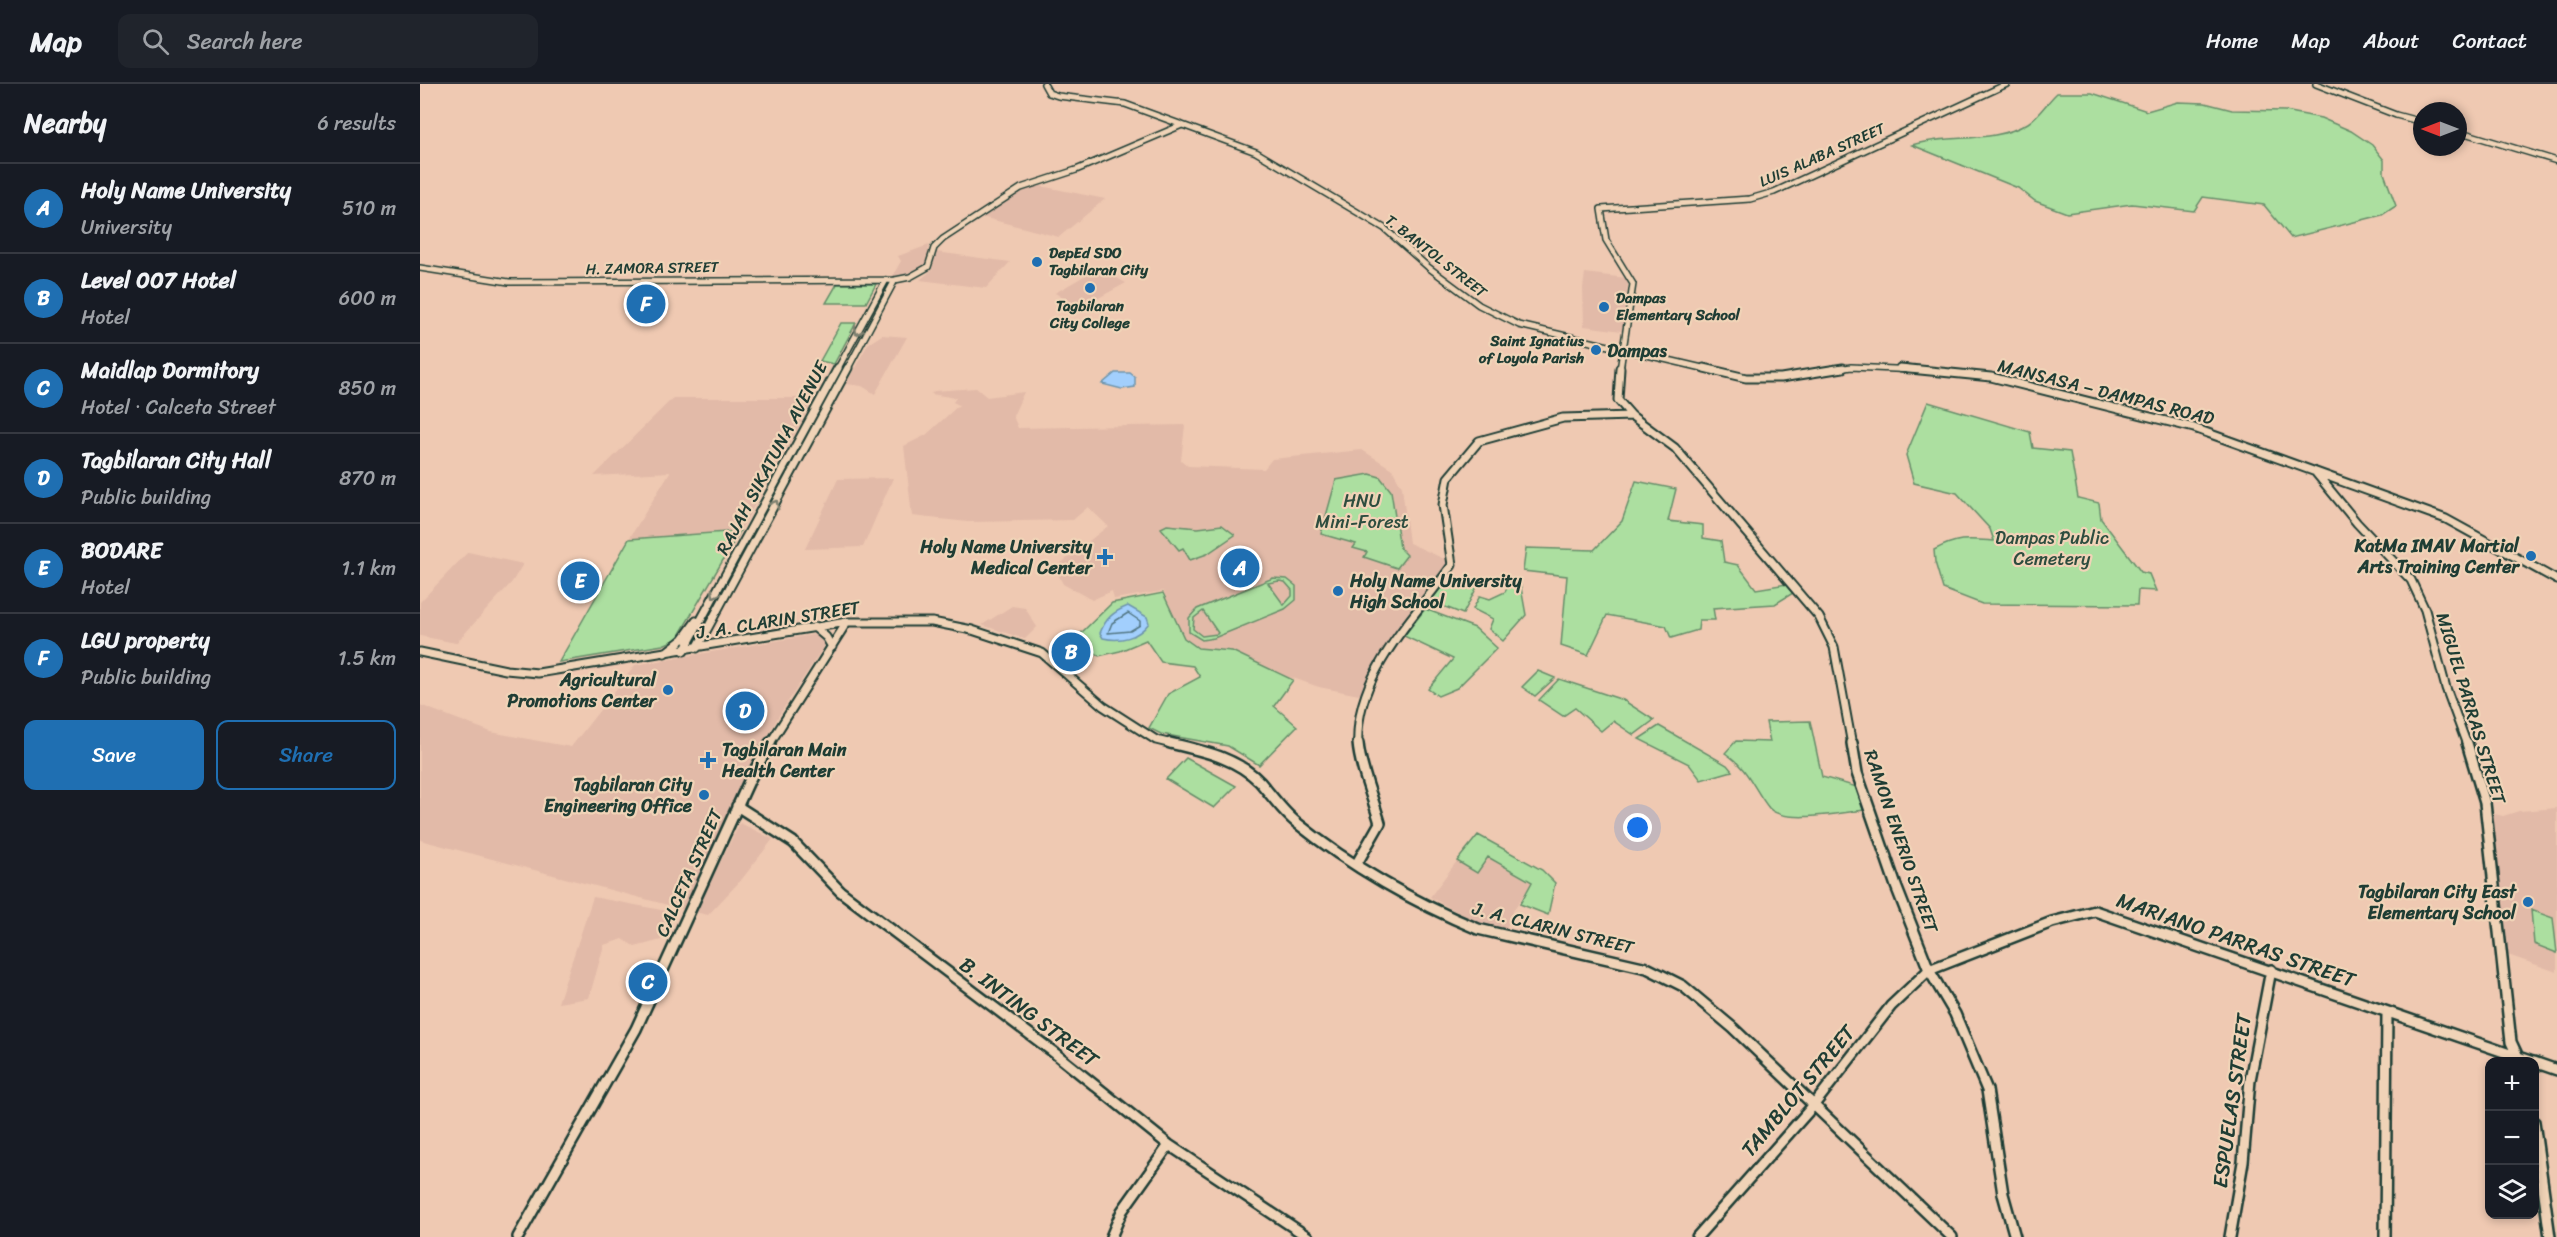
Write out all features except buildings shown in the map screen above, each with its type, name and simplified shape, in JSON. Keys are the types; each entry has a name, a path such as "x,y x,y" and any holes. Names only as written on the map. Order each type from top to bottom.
{"main road":[{"name":"T. BANTOL STREET","path":"1044,84 1049,93 1058,96 1125,104 1256,152 1384,228 1428,267 1496,316 1519,325 1621,350"},
{"name":"LUIS ALABA STREET","path":"1601,209 1750,199 1774,192 1864,148 2007,84"},
{"path":"2316,84 2413,120"},
{"path":"697,648 895,280 923,272 930,263 934,248 943,239 1021,188 1076,170 1182,125"},
{"path":"2467,134 2557,161"},
{"name":"RAMON ENERIO STREET","path":"1601,209 1605,243 1633,284 1621,350 1618,400 1632,416 1654,430 1675,448 1819,616 1828,632 1834,647 1857,774 1929,970 1955,1014 1987,1090 2003,1194 2015,1237"},
{"name":"H. ZAMORA STREET","path":"420,268 509,282 895,280"},
{"name":"RAJAH SIKATUNA AVENUE","path":"684,651 886,280"},
{"name":"MANSASA – DAMPAS ROAD","path":"1621,350 1754,379 1781,378 1828,369 1863,367 1911,368 1991,377 2194,428 2446,519 2557,580"},
{"path":"828,386 838,386"},
{"path":"1356,866 1380,823 1370,784 1359,761 1357,742 1359,709 1365,691 1394,645 1452,565 1449,531 1443,505 1448,478 1479,441 1563,418 1632,416"},
{"name":"MIGUEL PARRAS STREET","path":"2315,472 2357,524 2407,574 2425,610 2446,688 2461,724 2485,803 2511,1042 2518,1057"},
{"path":"748,534 759,533"},
{"path":"663,655 683,639 694,622 704,614"},
{"name":"J. A. CLARIN STREET","path":"420,652 532,673 663,655 847,622 946,624 995,636 1042,653 1127,724 1156,740 1205,751 1239,765 1258,780 1295,822 1356,866 1454,919 1478,929 1647,968 1683,986 1733,1028 1952,1237"},
{"name":"CALCETA STREET","path":"518,1237 636,1029 737,806 788,712 847,622"},
{"path":"814,627 826,637 832,647"},
{"name":"B. INTING STREET","path":"737,806 793,842 840,891 1052,1051 1169,1145 1308,1237"},
{"name":"MARIANO PARRAS STREET","path":"1929,970 2052,922 2095,910 2513,1057"},
{"name":"TAMBLOT STREET","path":"1697,1237 1813,1106 1891,1006 1929,970"},
{"name":"ESPUELAS STREET","path":"2230,1237 2243,1162 2250,1080 2271,970"},
{"path":"2385,1237 2387,1012"},
{"name":"MARIANO PARRAS STREET","path":"2539,1064 2557,1070"},
{"path":"1111,1237 1122,1211 1169,1145"},
{"path":"2539,1153 2550,1237"}],"shaded area":[{"path":"1036,185 1105,199 1059,237 982,217 1022,189"},
{"path":"929,245 927,264 920,271 892,277 901,261 898,256"},
{"path":"936,252 1010,262 986,288 920,280 932,270"},
{"name":"Tagbilaran City College","path":"1098,268 1126,283 1080,308 1055,293"},
{"name":"Dampas Elementary School","path":"1585,273 1626,278 1628,283 1622,331 1584,326"},
{"path":"882,335 907,337 875,394 862,386 846,384 868,344"},
{"path":"976,388 987,397 1024,392 1013,416 1018,428 1185,425 1181,460 1188,466 1264,469 1272,459 1362,450 1392,469 1402,487 1409,543 1449,561 1359,695 1319,687 1293,678 1242,672 1178,642 1164,591 1114,599 1112,591 1092,600 1063,584 1055,568 1108,526 1088,507 1073,520 968,522 912,516 904,446 926,435 959,405 953,402 956,398 931,394 934,391"},
{"path":"673,398 810,398 812,402 740,531 629,539 670,472 594,476"},
{"path":"893,478 863,547 805,549 838,479"},
{"path":"468,552 523,564 512,582 456,643 420,636 420,602"},
{"path":"1012,606 1025,608 1037,627 1025,639 982,625"},
{"path":"817,634 826,643 778,717 748,772 683,909 420,840 420,705 491,732 571,747 635,665"},
{"name":"Tagbilaran City East Elementary School","path":"2557,808 2557,972 2505,954 2486,812 2503,816 2519,811"},
{"path":"740,823 773,839 742,879 708,915 695,912"},
{"path":"1488,857 1532,883 1514,909 1506,929 1478,923 1430,897 1457,861 1477,872"},
{"path":"593,897 672,912 661,940 635,947 623,939 604,945 589,998 558,1003"}],"green space":[{"path":"2057,93 2092,93 2147,111 2178,102 2205,103 2232,110 2285,111 2321,118 2351,131 2372,145 2384,160 2384,173 2396,206 2382,215 2291,238 2264,205 2203,197 2194,211 2132,204 2067,213 2035,201 2018,188 1912,145 2000,134 2014,130 2032,120"},
{"path":"837,284 876,284 866,303 826,303"},
{"path":"841,323 856,323 834,364 820,361"},
{"name":"Dampas Public Cemetery","path":"1928,402 2030,432 2033,448 2070,452 2078,498 2099,503 2101,519 2141,572 2149,574 2156,591 2138,590 2137,605 1982,604 1943,589 1934,550 1964,540 1994,541 1990,529 1957,493 1914,483 1906,455"},
{"name":"HNU Mini-Forest","path":"1370,474 1380,477 1391,491 1400,548 1407,555 1397,568 1364,557 1367,552 1353,548 1356,544 1321,534 1336,480"},
{"path":"1636,481 1676,489 1668,521 1703,525 1703,538 1721,541 1724,562 1738,565 1756,589 1787,584 1793,593 1775,604 1713,608 1715,620 1699,620 1698,630 1671,638 1666,626 1607,615 1588,655 1561,646 1567,576 1523,571 1526,548 1594,550 1622,521"},
{"path":"1167,525 1198,528 1222,525 1235,535 1207,554 1190,560 1183,548 1179,550 1161,528"},
{"path":"740,531 677,639 663,645 559,662 629,539"},
{"path":"1450,575 1478,585 1463,614 1430,601"},
{"path":"1273,578 1287,579 1296,586 1296,600 1285,609 1214,638 1202,640 1189,632 1189,618 1197,609","holes":["1285,582 1292,590 1292,596 1284,605 1268,583","1203,611 1218,633 1217,634 1202,636 1193,629 1194,618"]},
{"path":"1511,580 1520,582 1526,615 1503,641 1489,629 1493,619 1473,609 1480,596 1490,599 1505,592"},
{"path":"1163,593 1184,638 1198,648 1232,651 1293,680 1274,706 1297,726 1259,765 1228,746 1161,734 1149,728 1168,694 1200,677 1193,666 1161,662 1146,640 1120,651 1099,656 1075,639 1112,603"},
{"path":"1425,609 1475,628 1497,648 1457,688 1438,696 1428,689 1453,659 1404,636"},
{"path":"1538,671 1555,678 1535,696 1522,687"},
{"path":"1559,679 1623,700 1654,720 1634,735 1613,721 1601,731 1575,708 1563,716 1539,700"},
{"path":"1810,721 1822,777 1857,787 1865,810 1800,817 1777,813 1769,808 1740,766 1725,753 1736,741 1770,742 1766,722"},
{"path":"1659,726 1727,765 1732,771 1701,780 1689,764 1639,739"},
{"path":"1186,758 1236,786 1214,808 1166,779"},
{"path":"1478,835 1542,870 1555,883 1548,915 1520,904 1532,882 1488,857 1477,873 1457,861"},
{"path":"2531,910 2553,918 2557,953 2534,944"}],"water":[{"path":"1115,373 1130,373 1135,377 1135,387 1122,389 1102,384"},
{"path":"1128,606 1147,617 1149,623 1140,632 1128,638 1103,638 1100,633 1108,619"}],"place":[{"name":"DepEd SDO Tagbilaran City","path":"1037,262"},
{"name":"Tagbilaran City College","path":"1090,288"},
{"name":"LGU property","path":"646,304"},
{"name":"Dampas Elementary School","path":"1604,307"},
{"name":"Saint Ignatius of Loyola Parish","path":"1596,350"},
{"name":"KatMa IMAV Martial Arts Training Center","path":"2531,556"},
{"name":"Holy Name University Medical Center","path":"1105,557"},
{"name":"Holy Name University","path":"1240,568"},
{"name":"BODARE","path":"580,581"},
{"name":"Holy Name University High School","path":"1338,591"},
{"name":"Level 007 Hotel","path":"1071,652"},
{"name":"Agricultural Promotions Center","path":"668,690"},
{"name":"Tagbilaran City Hall","path":"745,711"},
{"name":"Tagbilaran Main Health Center","path":"708,760"},
{"name":"Tagbilaran City Engineering Office","path":"704,795"},
{"name":"Tagbilaran City East Elementary School","path":"2528,902"},
{"name":"Maidlap Dormitory","path":"648,982"}],"district":[{"name":"Dampas","path":"1637,351"}]}
